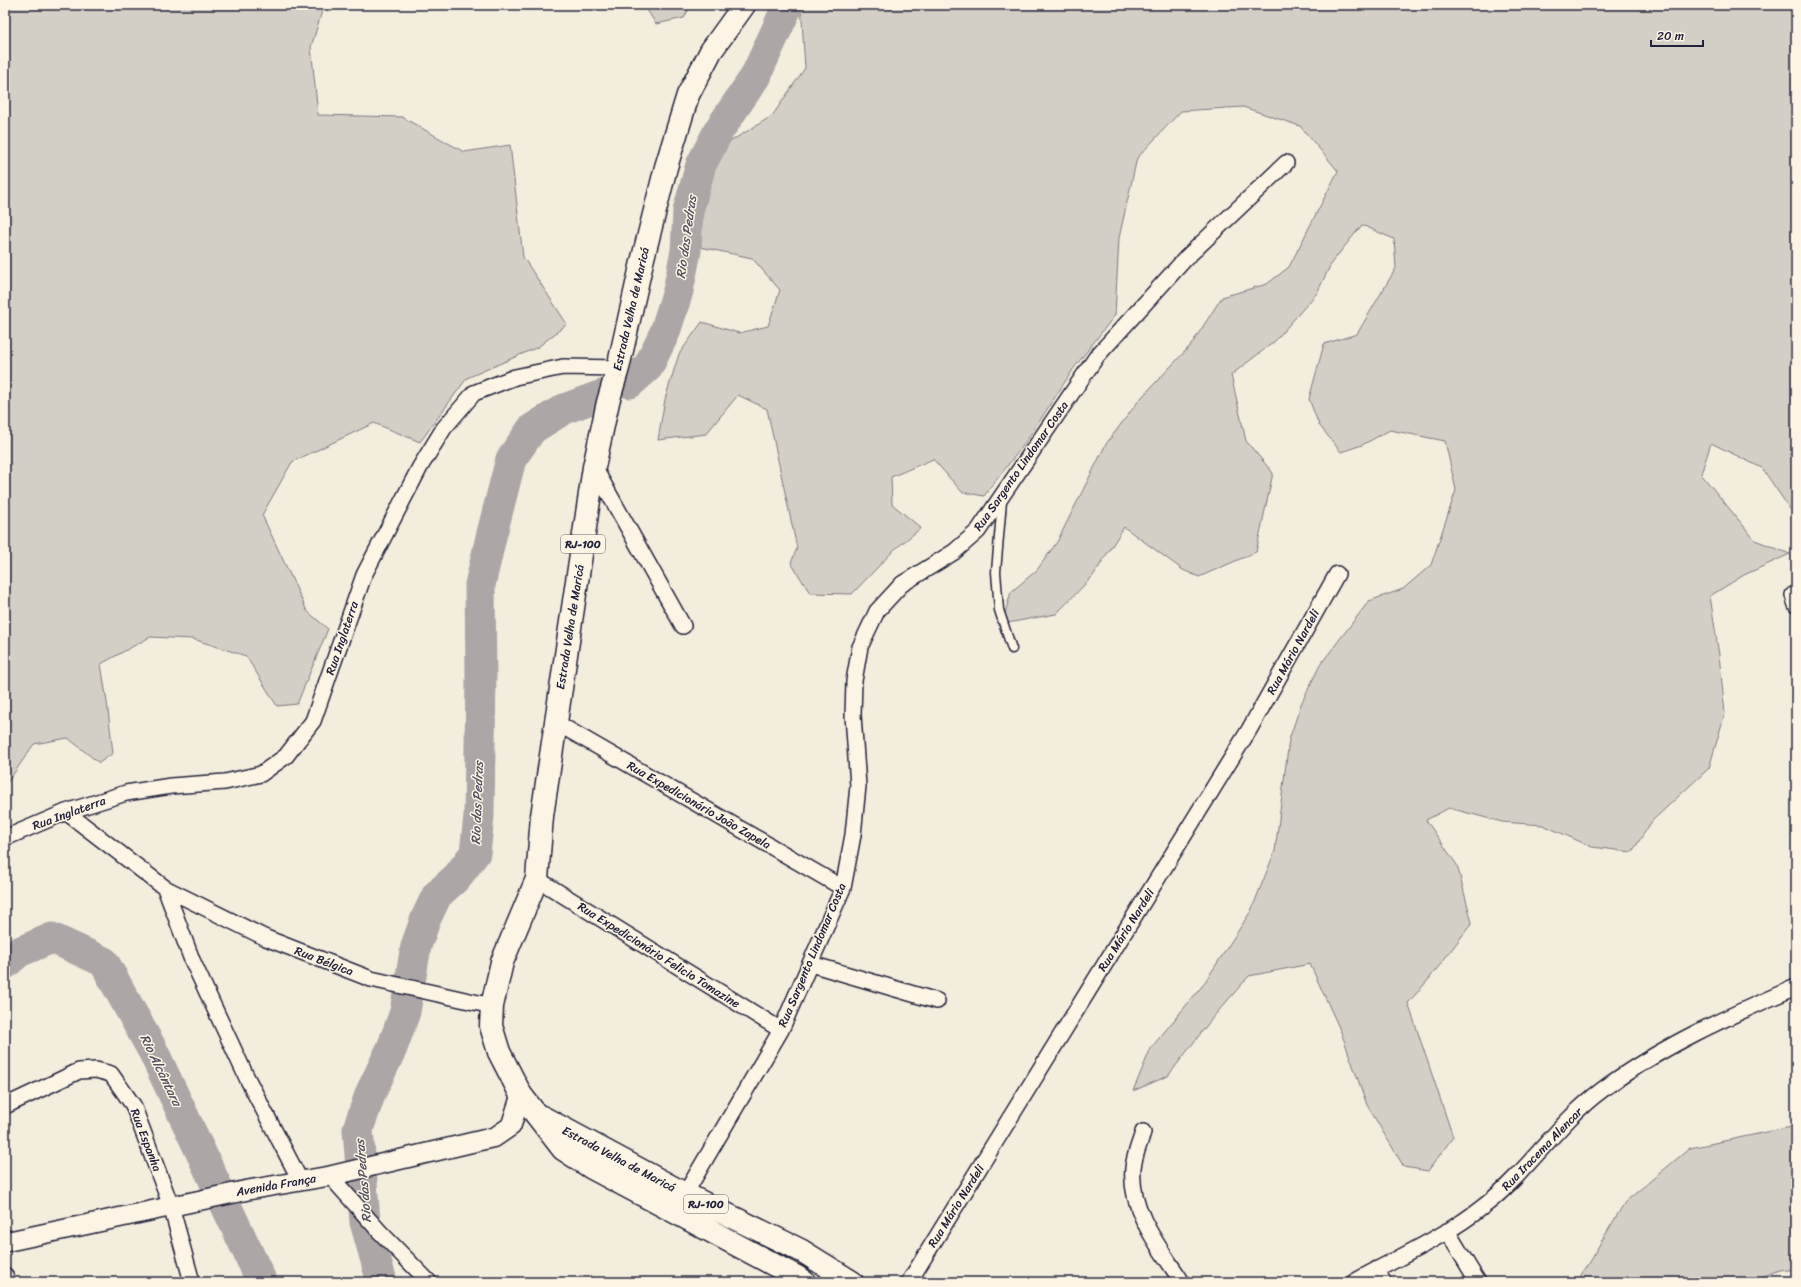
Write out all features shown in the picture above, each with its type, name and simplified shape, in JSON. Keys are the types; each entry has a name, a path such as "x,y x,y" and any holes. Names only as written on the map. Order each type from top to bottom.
{"main road":[{"name":"Estrada Velha de Maricá","path":"744,5 711,51 688,95 666,167 642,262 594,467 555,722 542,816 537,879 502,962 492,1006 491,1026 499,1052 522,1095 563,1149 575,1158 799,1280"},
{"name":"Estrada Velha de Maricá","path":"535,1113 685,1194 802,1251 852,1282"}],"street":[{"name":"Rua Sargento Lindomar Costa","path":"685,1194 780,1030 811,964 843,888 853,835 858,786 853,715 854,681 860,647 877,611 902,584 954,552 978,531 1097,356 1186,258 1286,164"},
{"name":"Rua Inglaterra","path":"5,838 66,812 126,793 171,786 225,782 261,774 286,756 312,721 364,575 420,467 444,428 474,393 515,377 563,367 618,368"},
{"path":"594,467 683,626"},
{"name":"Rua Mário Nardeli","path":"909,1282 1249,730 1337,574"},
{"name":"Rua Expedicionário João Zapela","path":"555,722 843,888"},
{"name":"Rua Bélgica","path":"66,812 165,888 266,938 371,979 492,1006"},
{"name":"Rua Expedicionário Felicio Tomazine","path":"537,879 780,1030"},
{"path":"165,888 192,960 247,1078 300,1180"},
{"path":"811,964 936,1001"},
{"name":"Rua Iracema Alencar","path":"1354,1282 1380,1276 1484,1207 1514,1181 1570,1117 1601,1090 1632,1068 1671,1045 1740,1011 1796,987"},
{"name":"Rua Espanha","path":"5,1106 79,1071 96,1070 111,1074 133,1105 171,1206 192,1282"},
{"name":"Avenida França","path":"5,1242 198,1200 300,1180 330,1176 495,1137 511,1126 522,1095"},
{"path":"1143,1132 1133,1167 1134,1197 1148,1230 1182,1282"},
{"path":"330,1176 380,1232 429,1282"},
{"path":"1447,1232 1478,1282"},
{"path":"799,1280 802,1251"},
{"path":"5,1275 6,1282"}],"lane":[{"path":"1002,497 996,572 999,610 1012,649"}],"shaded area":[{"path":"5,5 324,5 311,47 318,115 402,117 464,152 510,145 523,257 567,324 538,347 467,378 420,442 374,423 292,462 262,515 307,611 328,629 297,704 277,706 246,656 193,639 150,637 101,664 113,753 99,763 68,738 34,744 5,786"},
{"path":"644,5 691,5 684,18 656,24"},
{"path":"801,5 1796,5 1796,514 1792,512 1762,468 1711,443 1701,474 1755,540 1790,554 1744,575 1710,596 1719,655 1725,713 1709,768 1652,821 1632,852 1592,847 1543,825 1502,822 1449,808 1426,820 1457,865 1472,923 1429,979 1408,1003 1453,1137 1428,1171 1404,1167 1367,1105 1341,1032 1310,964 1249,976 1214,1016 1168,1076 1133,1091 1151,1048 1203,985 1251,911 1275,851 1289,740 1301,704 1320,665 1369,601 1403,589 1431,565 1456,490 1445,441 1390,430 1362,445 1341,452 1319,425 1309,399 1324,344 1357,334 1396,268 1394,239 1362,225 1332,262 1317,293 1274,342 1231,375 1246,441 1273,473 1256,552 1199,577 1183,570 1124,527 1093,576 1056,614 1002,624 1011,592 1037,570 1057,542 1106,444 1140,399 1191,345 1222,297 1267,284 1289,267 1338,171 1300,126 1243,107 1181,111 1137,158 1119,238 1115,315 1074,368 1025,443 984,496 962,492 933,459 891,477 892,504 921,528 895,549 852,594 810,593 791,563 797,548 767,409 738,395 706,434 658,440 665,399 679,354 702,322 739,333 768,326 780,290 752,258 695,246 702,194 726,144 772,116 805,68"},
{"path":"1796,1126 1796,1269 1780,1271 1750,1282 1577,1282 1625,1202 1690,1148"}],"waterway":[{"name":"Rio das Pedras","path":"630,383 648,367 665,332 678,291 686,251 688,211 701,165 719,130 755,77 788,5"},
{"name":"Rio das Pedras","path":"382,1282 365,1222 358,1129 371,1092 392,1048 405,1012 416,946 426,918 437,895 457,877 475,853 479,816 481,676 480,585 491,537 511,459 532,429 564,409 602,395"},
{"name":"Rio Alcântara","path":"5,964 19,952 52,938 104,962 153,1051 262,1282"}]}
